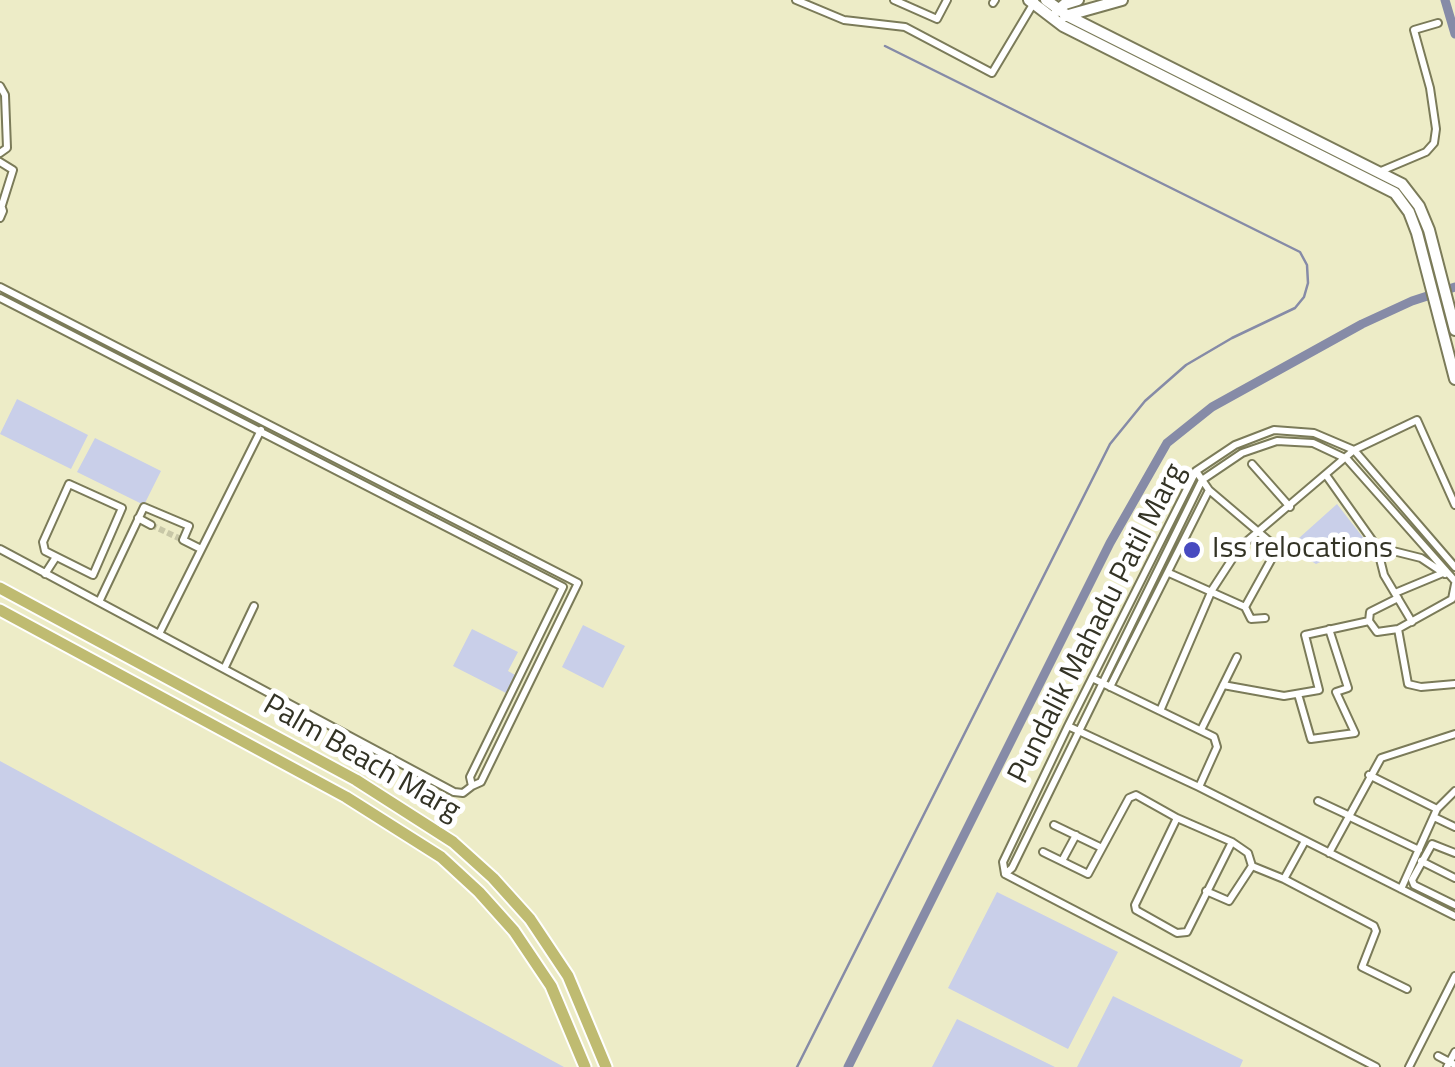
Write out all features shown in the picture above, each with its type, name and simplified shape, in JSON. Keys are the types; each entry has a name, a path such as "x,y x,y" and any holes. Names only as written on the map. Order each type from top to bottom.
{"main road":[{"path":"1046,0 1386,187 1423,232"},
{"path":"1063,12 1078,0"},
{"path":"1049,18 1122,0"},
{"path":"1032,1 1049,18 1402,184 1419,206 1450,325 1455,379"},
{"name":"Palm Beach Marg","path":"0,588 356,780 453,842 530,919 568,976 606,1067"},
{"name":"Palm Beach Marg","path":"0,610 346,797 441,857 514,931 551,986 585,1067"}],"street":[{"path":"796,0 844,20 905,27 992,74 1032,1"},
{"path":"822,11 828,0"},
{"path":"894,0 937,19 947,0"},
{"path":"1381,171 1426,152 1434,142 1430,88 1414,30 1438,23"},
{"path":"0,86 5,95 7,148 0,152"},
{"path":"0,162 13,170 0,218"},
{"path":"0,287 563,588 578,584"},
{"path":"0,298 578,584"},
{"path":"1160,712 1212,590 1240,547 1354,450 1417,420 1455,504"},
{"path":"158,634 262,428"},
{"name":"Pundalik Mahadu Patil Marg","path":"1004,874 1003,862 1196,472 1235,444 1274,430 1314,433 1354,450 1455,566"},
{"name":"Pundalik Mahadu Patil Marg","path":"1004,874 1012,868 1202,480 1242,453 1276,442 1313,443 1347,459 1455,582"},
{"path":"1252,464 1290,508"},
{"path":"1196,472 1209,490 1273,542 1276,551 1245,607"},
{"path":"1326,474 1377,546 1384,575 1412,622"},
{"path":"70,484 122,508 93,575 56,557 45,551 42,542 70,484"},
{"path":"1110,688 1209,490"},
{"path":"98,602 145,506 189,526 182,540 200,549"},
{"path":"138,518 151,525"},
{"path":"1377,546 1421,558 1443,573 1455,582 1452,599 1398,629 1376,632 1369,621 1370,612 1443,573"},
{"path":"0,549 464,794 481,782 578,584"},
{"path":"46,574 56,557"},
{"path":"1168,574 1245,607 1251,618 1265,618"},
{"path":"472,786 470,777 563,588"},
{"path":"224,669 254,606"},
{"path":"1223,685 1284,696 1318,690 1305,635 1369,621"},
{"path":"1398,629 1408,684 1455,684"},
{"path":"1298,694 1311,739 1355,734 1336,692 1348,688 1328,630"},
{"path":"1201,730 1237,656"},
{"path":"1092,678 1214,737 1218,744 1199,787"},
{"path":"1068,726 1455,916"},
{"path":"1330,853 1381,758 1455,734"},
{"path":"1369,775 1455,827"},
{"path":"1455,791 1436,813 1412,880 1414,885 1455,904"},
{"path":"1043,852 1088,874 1131,796 1136,795 1232,842 1248,853 1252,866 1374,926 1376,931 1362,967 1407,989"},
{"path":"1318,801 1455,878"},
{"path":"1177,818 1135,906 1182,934 1191,924 1232,842"},
{"path":"1054,825 1102,848"},
{"path":"1062,861 1076,836"},
{"path":"1284,880 1305,840"},
{"path":"1401,889 1419,857 1435,843 1455,853"},
{"path":"1206,892 1229,900 1252,866"},
{"path":"1004,874 1376,1067"},
{"path":"1409,1067 1452,991 1455,976"},
{"path":"1438,1056 1451,1065 1455,1052"}],"shaded area":[{"path":"17,399 88,435 71,469 0,434"},
{"path":"95,438 161,471 144,505 77,472"},
{"path":"1337,504 1372,549 1369,559 1336,555 1316,564 1289,547"},
{"path":"583,625 625,646 603,688 562,667"},
{"path":"472,629 518,652 508,671 515,675 506,693 453,666"},
{"path":"0,761 564,1067 0,1067"},
{"path":"997,892 1118,952 1068,1049 948,988"},
{"path":"1113,996 1243,1060 1240,1067 1077,1067"},
{"path":"957,1019 1055,1067 932,1067"}],"waterway":[{"path":"1445,0 1455,34"},
{"path":"797,1067 1110,444 1145,401 1186,365 1295,308 1308,283 1307,265 1300,252 885,46"},
{"path":"848,1067 1110,543 1167,443 1212,407 1362,324 1455,287"}],"tunnel":[{"path":"151,525 183,540"}],"place":[{"name":"Iss relocations","path":"1192,550"}]}
